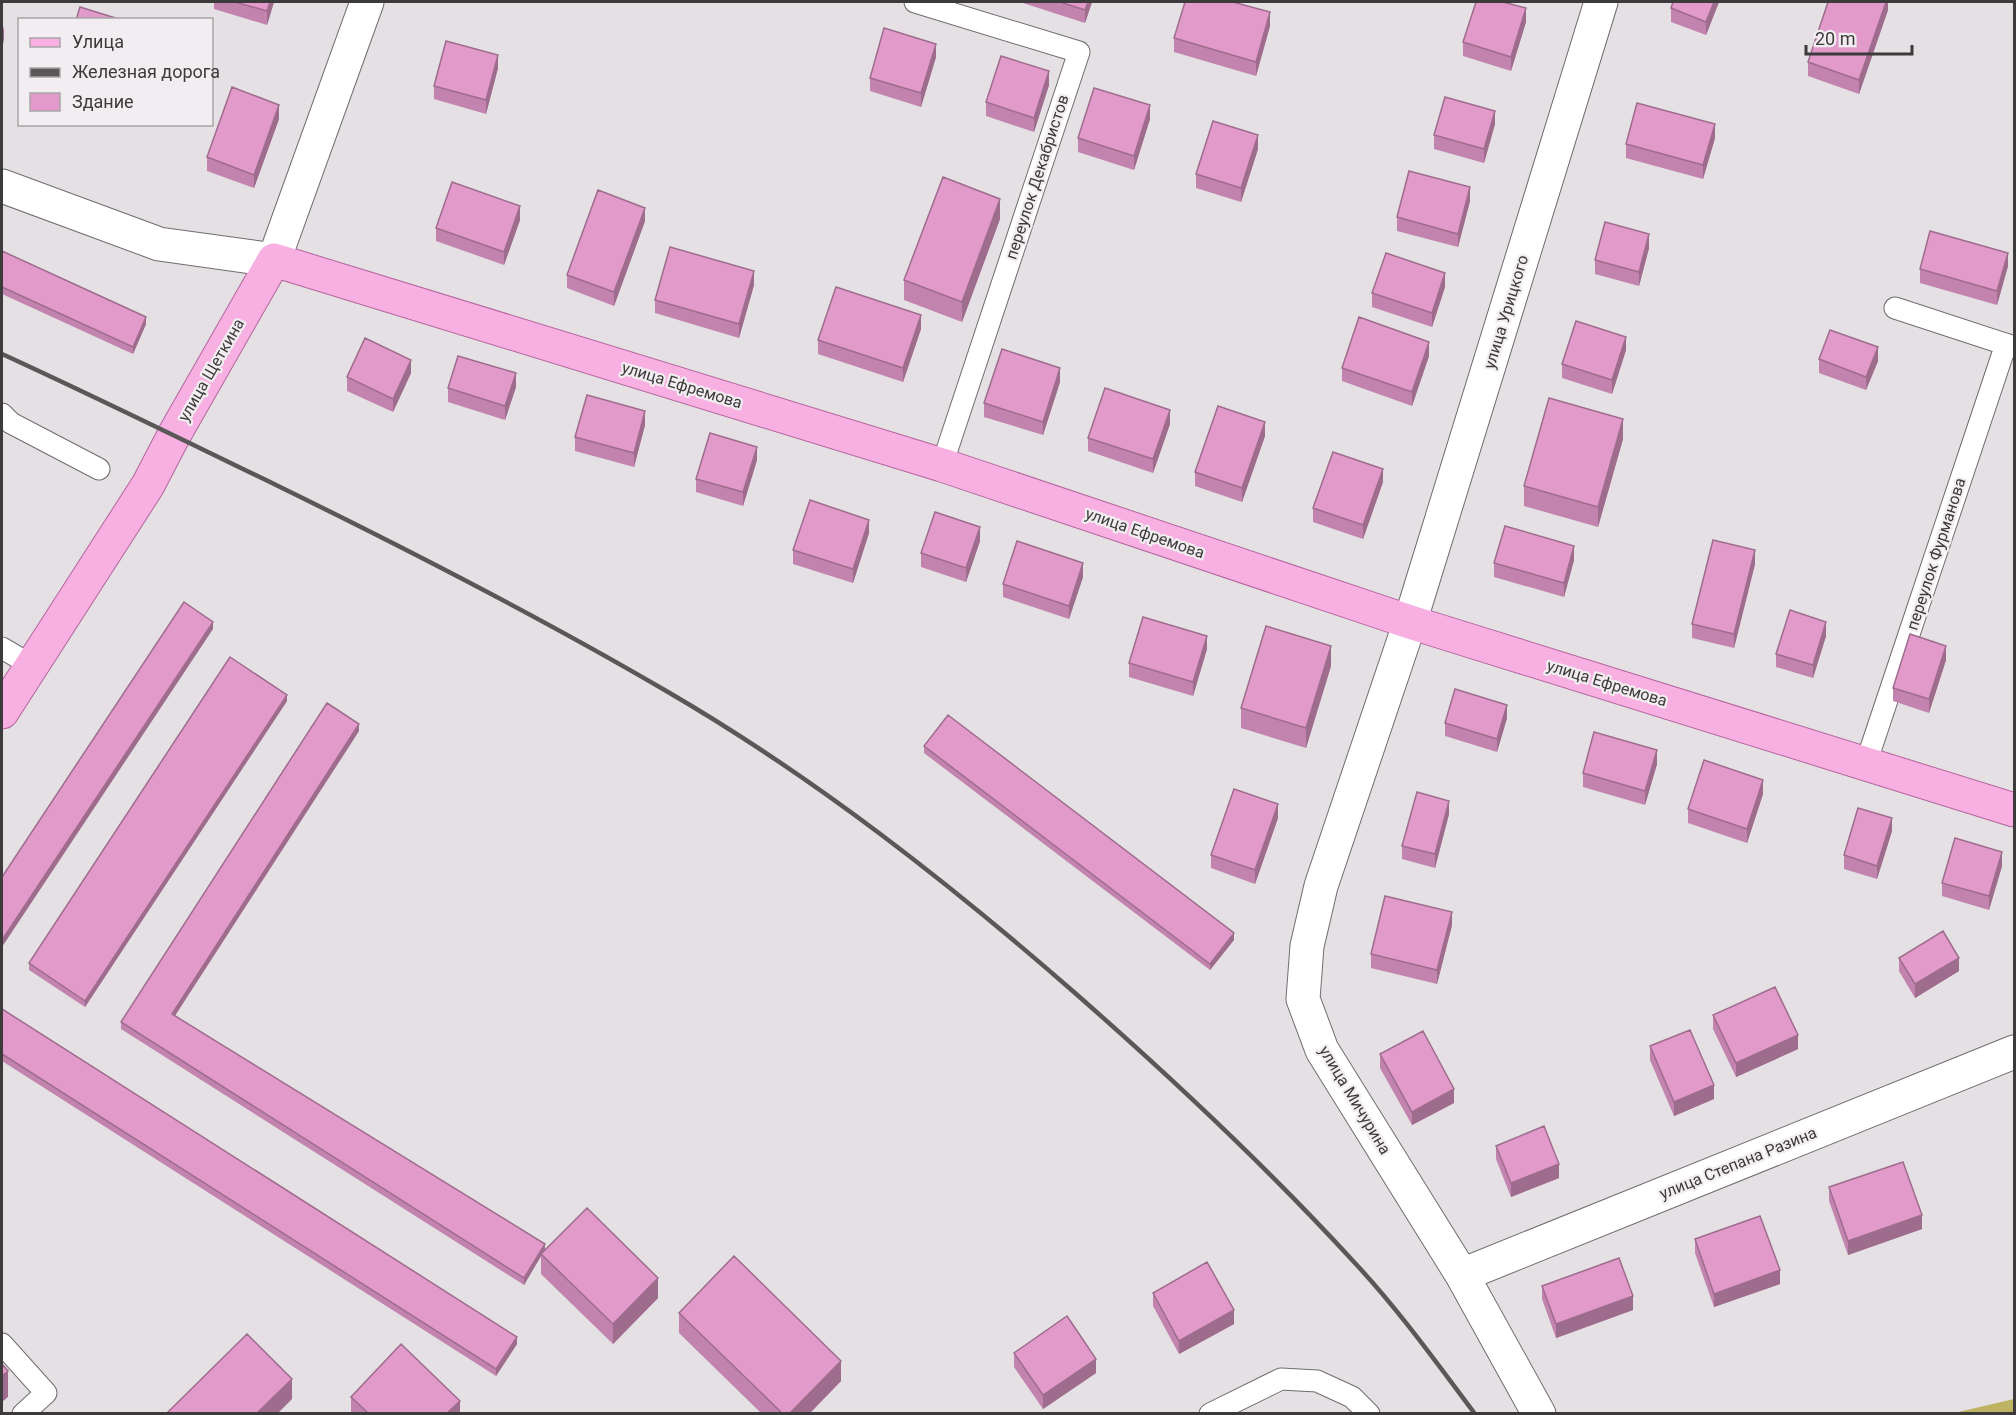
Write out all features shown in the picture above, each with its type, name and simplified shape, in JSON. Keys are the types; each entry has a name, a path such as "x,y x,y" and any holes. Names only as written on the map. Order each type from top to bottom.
{"main road":[{"name":"улица Ефремова","path":"274,260 942,465 1410,622 2014,810"},
{"name":"улица Щеткина","path":"2,712 148,485 274,260"}],"street":[{"name":"улица Щеткина","path":"274,260 367,2"},
{"name":"улица Урицкого","path":"1410,622 1601,2"},
{"path":"2,186 159,244 274,260"},
{"name":"улица Мичурина","path":"1410,622 1321,886 1307,946 1303,999 1322,1050 1462,1275 1539,1413"},
{"name":"улица Степана Разина","path":"1462,1275 2014,1052"}],"lane":[{"name":"переулок Декабристов","path":"915,2 1079,52 942,465"},
{"name":"переулок Фурманова","path":"1866,764 2010,345 1895,308"},
{"path":"2,414 11,423 99,469"},
{"path":"2,648 31,665"},
{"path":"2,1344 46,1393 24,1413"},
{"path":"1210,1413 1281,1379 1317,1381 1352,1397 1369,1413"}],"shaded area":[{"path":"2014,1399 2014,1413 1954,1413"}],"building":[{"path":"235,2 270,2 267,11"},
{"path":"1060,2 1088,2 1085,10"},
{"path":"1185,2 1233,2 1270,12 1256,62 1174,38"},
{"path":"1476,2 1503,2 1526,8 1511,57 1463,42"},
{"path":"1673,2 1714,2 1706,22 1671,8"},
{"path":"1828,2 1886,2 1859,80 1808,62"},
{"path":"80,7 116,18 77,18"},
{"path":"884,28 936,44 921,93 870,78"},
{"path":"446,41 498,55 486,100 434,86"},
{"path":"1001,56 1049,71 1034,118 986,102"},
{"path":"232,87 279,105 254,175 207,157"},
{"path":"1094,88 1150,105 1134,156 1078,138"},
{"path":"1445,97 1495,111 1484,149 1434,135"},
{"path":"1637,103 1715,124 1703,165 1626,144"},
{"path":"1213,121 1258,135 1241,188 1196,174"},
{"path":"1409,171 1470,187 1458,234 1397,217"},
{"path":"943,177 1000,199 962,302 904,280"},
{"path":"452,182 520,206 504,252 436,228"},
{"path":"598,190 645,208 614,292 567,275"},
{"path":"1605,222 1649,234 1639,272 1595,260"},
{"path":"1930,231 2008,253 1997,291 1920,269"},
{"path":"670,247 754,271 739,324 655,300"},
{"path":"2,251 146,317 133,347 2,287"},
{"path":"1386,253 1445,273 1432,313 1372,293"},
{"path":"836,287 921,315 903,368 818,340"},
{"path":"1359,317 1429,342 1412,392 1342,368"},
{"path":"1576,321 1626,337 1612,380 1562,364"},
{"path":"1830,330 1878,347 1866,377 1819,359"},
{"path":"365,338 411,360 393,399 347,377"},
{"path":"1002,349 1060,368 1043,422 984,403"},
{"path":"458,356 516,373 505,406 448,388"},
{"path":"1105,388 1170,410 1153,459 1088,438"},
{"path":"587,395 645,411 634,453 575,437"},
{"path":"1549,398 1623,419 1598,507 1524,486"},
{"path":"1218,406 1265,422 1242,488 1195,472"},
{"path":"710,433 757,447 743,492 696,479"},
{"path":"1333,452 1383,469 1363,525 1313,508"},
{"path":"810,500 869,520 853,569 793,550"},
{"path":"935,512 980,527 966,568 921,553"},
{"path":"1505,526 1574,546 1564,583 1494,563"},
{"path":"1713,540 1755,550 1734,634 1692,624"},
{"path":"1017,541 1083,563 1069,606 1003,584"},
{"path":"184,602 213,622 2,940 2,877"},
{"path":"1790,610 1826,622 1813,665 1776,654"},
{"path":"1143,617 1207,636 1193,682 1129,663"},
{"path":"1266,626 1331,646 1306,728 1241,708"},
{"path":"1910,634 1946,646 1929,699 1893,688"},
{"path":"230,657 287,695 85,1001 29,963"},
{"path":"1455,689 1507,705 1497,739 1445,723"},
{"path":"327,703 359,724 172,1014 545,1244 524,1278 121,1022"},
{"path":"948,715 1234,933 1210,964 924,746"},
{"path":"1594,732 1657,750 1645,791 1583,773"},
{"path":"1704,760 1763,780 1747,829 1688,809"},
{"path":"1234,789 1278,804 1255,870 1211,855"},
{"path":"1417,792 1449,801 1435,854 1402,846"},
{"path":"1858,808 1892,818 1877,866 1844,855"},
{"path":"1955,838 2002,852 1989,896 1942,883"},
{"path":"1385,896 1452,912 1437,970 1371,954"},
{"path":"1943,931 1959,958 1915,984 1899,958"},
{"path":"1775,987 1798,1035 1736,1063 1713,1015"},
{"path":"2,1009 517,1337 496,1369 2,1054"},
{"path":"1690,1030 1714,1085 1674,1102 1650,1046"},
{"path":"1423,1031 1454,1089 1412,1112 1380,1054"},
{"path":"1544,1126 1559,1164 1511,1183 1496,1146"},
{"path":"1903,1162 1922,1215 1848,1241 1829,1187"},
{"path":"587,1208 658,1278 613,1324 541,1254"},
{"path":"1760,1216 1780,1270 1714,1294 1695,1239"},
{"path":"734,1256 841,1361 790,1413 782,1413 679,1313"},
{"path":"1619,1258 1633,1296 1556,1324 1542,1286"},
{"path":"1207,1262 1234,1310 1179,1341 1153,1293"},
{"path":"1067,1316 1096,1359 1043,1395 1014,1353"},
{"path":"247,1334 292,1379 257,1413 167,1413"},
{"path":"401,1344 460,1401 447,1413 368,1413 351,1397"},
{"path":"2,1364 8,1371 2,1376"}],"railway":[{"path":"2,354 326,509 523,611 668,692 775,759 827,795 929,871 978,911 1183,1090 1287,1192 1370,1280 1475,1414"}]}
